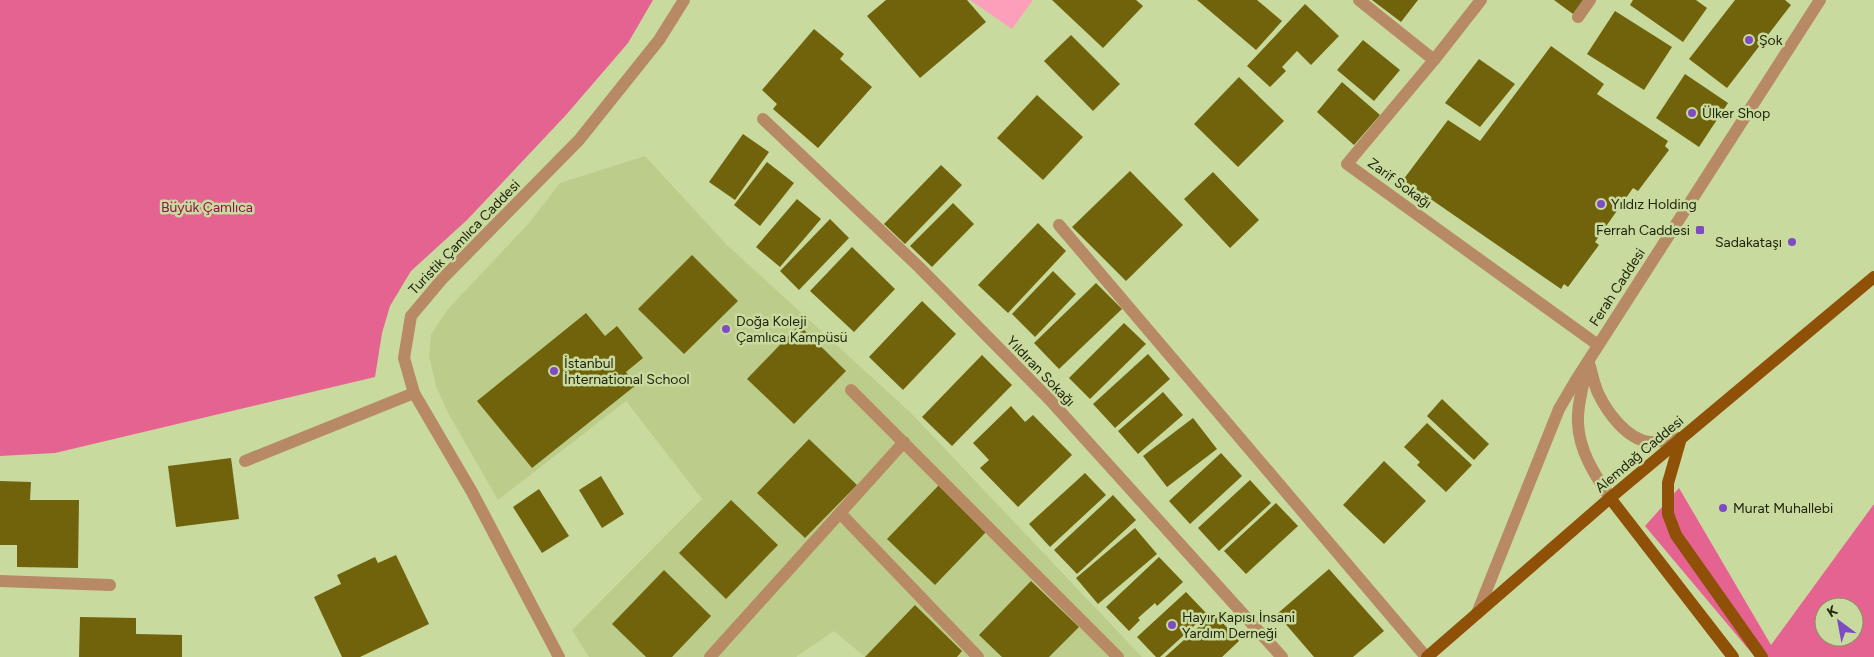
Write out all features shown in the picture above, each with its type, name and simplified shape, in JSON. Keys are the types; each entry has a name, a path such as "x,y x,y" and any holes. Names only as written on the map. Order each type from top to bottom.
{"main road":[{"name":"Alemdağ Caddesi","path":"1427,657 1610,498 1874,277"},
{"path":"1681,438 1668,483 1668,514 1676,535 1762,657"},
{"path":"1610,498 1733,657"}],"street":[{"name":"Turistik Çamlıca Caddesi","path":"560,657 472,492 414,393 404,358 411,316 443,278 579,140 660,40 684,0"},
{"path":"1359,0 1434,60 1481,0"},
{"path":"1578,17 1590,0"},
{"name":"Ferah Caddesi","path":"1478,611 1559,409 1598,345 1820,0"},
{"name":"Zarif Sokağı","path":"1434,60 1347,164 1598,345"},
{"name":"Yıldıran Sokağı","path":"764,119 919,267 1049,400 1282,657"},
{"path":"1059,225 1427,657"},
{"path":"1588,361 1597,391 1605,406 1627,431 1638,439 1650,442 1681,438"},
{"path":"1588,361 1578,423 1586,456 1595,475 1610,498"},
{"path":"851,390 1118,657"},
{"path":"245,460 414,393"},
{"path":"710,657 904,442"},
{"path":"840,513 978,657"},
{"path":"0,581 110,585"}],"shaded area":[{"path":"970,0 1033,0 1012,29"},
{"name":"Doğa Koleji Çamlıca Kampüsü","path":"645,156 727,245 910,412 1142,657 865,657 834,631 796,657 589,657 572,630 702,499 626,401 498,500 447,411 436,386 429,356 431,334 448,309 529,223 560,183"}],"green space":[{"name":"Büyük Çamlıca","path":"0,0 653,0 628,43 566,115 467,220 411,271 390,306 382,333 375,377 55,453 0,456"},
{"path":"1679,488 1771,645 1874,504 1874,657 1755,657 1645,526"}],"building":[{"path":"886,0 967,0 986,22 920,78 867,16"},
{"path":"1052,0 1136,0 1143,6 1103,48"},
{"path":"1197,0 1257,0 1282,21 1256,50"},
{"path":"1372,0 1418,0 1401,22"},
{"path":"1554,0 1584,0 1573,14"},
{"path":"1633,0 1696,0 1707,8 1683,42 1630,5"},
{"path":"1735,0 1785,0 1791,5 1727,88 1689,59"},
{"path":"1305,4 1339,36 1311,65 1297,51 1282,67 1286,71 1270,87 1247,66"},
{"path":"1615,11 1672,47 1644,90 1587,54"},
{"path":"814,29 844,54 840,59 872,87 818,148 773,109 777,104 762,90"},
{"path":"1071,35 1120,84 1093,111 1044,61"},
{"path":"1363,40 1400,70 1374,101 1337,70"},
{"path":"1551,46 1604,84 1597,94 1668,141 1665,146 1669,150 1638,191 1633,188 1595,242 1599,245 1568,287 1564,284 1561,289 1403,180 1448,120 1480,141"},
{"path":"1479,59 1515,84 1480,127 1445,103"},
{"path":"1685,74 1728,103 1699,147 1656,118"},
{"path":"1239,77 1284,121 1238,167 1194,124"},
{"path":"1342,82 1380,115 1354,145 1317,112"},
{"path":"1037,95 1083,137 1043,180 997,138"},
{"path":"743,134 769,152 735,200 709,182"},
{"path":"767,162 794,183 760,226 734,205"},
{"path":"941,165 962,185 905,244 884,224"},
{"path":"1130,171 1183,225 1126,281 1072,227"},
{"path":"1213,172 1259,220 1230,248 1184,199"},
{"path":"797,199 821,219 780,267 756,247"},
{"path":"953,203 974,224 932,267 910,246"},
{"path":"830,219 849,238 799,290 780,271"},
{"path":"1038,223 1066,251 1008,313 978,285"},
{"path":"852,247 895,289 854,332 810,291"},
{"path":"692,255 738,301 684,354 638,309"},
{"path":"1053,271 1076,294 1035,337 1012,314"},
{"path":"1096,283 1122,309 1059,369 1034,343"},
{"path":"922,301 956,334 903,390 869,357"},
{"path":"586,313 605,336 617,326 643,358 626,372 636,385 532,468 477,401"},
{"path":"1124,323 1146,344 1090,399 1069,378"},
{"path":"799,325 846,371 794,424 747,379"},
{"path":"1148,354 1170,379 1115,428 1093,404"},
{"path":"982,355 1012,385 952,446 922,417"},
{"path":"1163,392 1183,415 1138,454 1118,431"},
{"path":"1442,399 1489,444 1474,460 1427,416"},
{"path":"1011,406 1025,422 1033,415 1072,455 1018,507 980,468 989,460 973,443"},
{"path":"1193,418 1217,449 1167,487 1143,456"},
{"path":"1427,423 1472,465 1446,492 1417,465 1420,462 1404,447"},
{"path":"809,439 857,485 805,538 757,493"},
{"path":"1221,453 1242,476 1190,524 1169,501"},
{"path":"231,458 239,519 176,527 168,466"},
{"path":"1384,461 1426,501 1384,544 1343,505"},
{"path":"1085,473 1106,495 1050,547 1029,524"},
{"path":"601,476 624,514 602,528 579,490"},
{"path":"1250,480 1271,503 1219,551 1198,528"},
{"path":"0,481 31,482 30,500 79,500 78,568 17,567 17,545 0,545"},
{"path":"939,485 987,531 935,585 887,539"},
{"path":"539,489 569,536 542,553 513,507"},
{"path":"1113,495 1136,520 1077,574 1054,550"},
{"path":"731,500 778,545 726,599 679,553"},
{"path":"1276,503 1298,526 1246,574 1224,551"},
{"path":"1135,528 1157,554 1098,604 1076,578"},
{"path":"396,555 429,624 360,657 342,657 314,597 341,584 337,575 375,557 378,563"},
{"path":"1159,557 1183,582 1157,606 1155,603 1138,618 1140,620 1129,631 1106,607"},
{"path":"1329,569 1384,631 1353,657 1314,657 1277,614"},
{"path":"664,570 711,616 672,657 646,657 612,624"},
{"path":"1031,581 1079,627 1049,657 1002,657 979,635"},
{"name":"Hayır Kapısı İnsani Yardım Derneği","path":"1186,592 1207,614 1160,657 1156,657 1137,637"},
{"path":"915,605 962,651 957,657 865,657"},
{"path":"1214,613 1239,641 1222,657 1165,657"},
{"path":"80,617 136,618 136,634 182,635 182,657 79,657"}],"place":[{"name":"Şok","path":"1749,40"},
{"name":"Ülker Shop","path":"1692,113"},
{"name":"Yıldız Holding","path":"1601,204"},
{"name":"Ferrah Caddesi","path":"1700,230"},
{"name":"Sadakataşı","path":"1792,242"},
{"name":"Doğa Koleji Çamlıca Kampüsü","path":"726,329"},
{"name":"İstanbul İnternational School","path":"554,371"},
{"name":"Murat Muhallebi","path":"1723,508"},
{"name":"Hayır Kapısı İnsani Yardım Derneği","path":"1172,625"}]}
